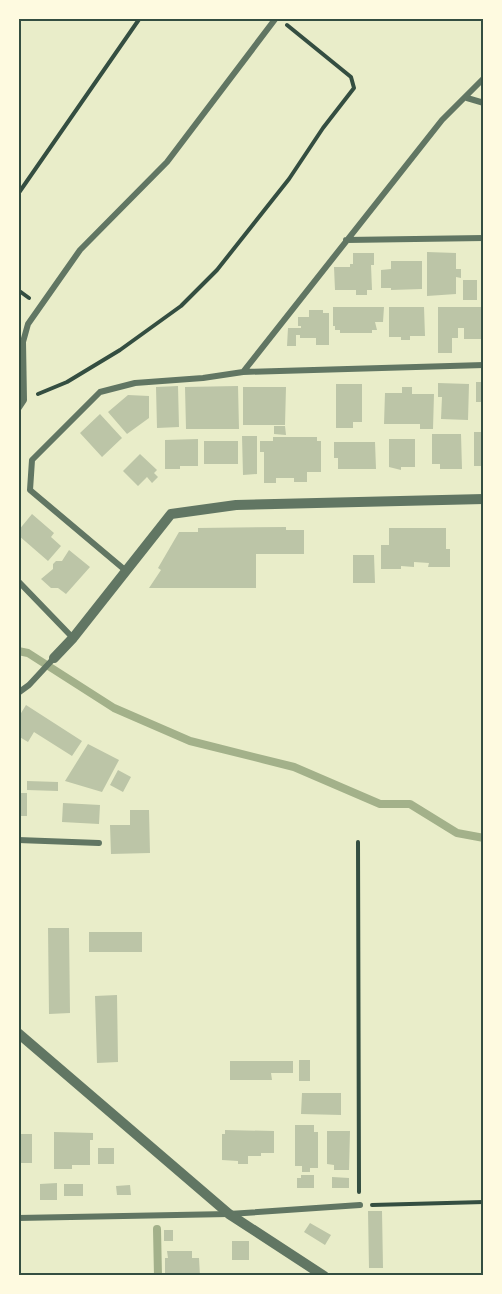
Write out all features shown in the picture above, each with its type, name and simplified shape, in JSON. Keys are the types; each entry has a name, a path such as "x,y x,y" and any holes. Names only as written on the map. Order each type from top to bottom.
{"street":[{"path":"18,409 24,400 23,342 28,324 80,250 167,162 277,18"},
{"path":"243,372 442,120 467,98 484,78"},
{"path":"467,98 484,103"},
{"path":"346,240 484,238"},
{"path":"125,570 30,490 32,460 100,392 135,383 203,378 243,372 484,365"},
{"path":"18,693 41,673 73,638 171,514 236,505 484,499"},
{"path":"18,581 73,638"},
{"path":"18,840 99,843"},
{"path":"18,1033 229,1214 324,1276"},
{"path":"18,1218 229,1214 360,1205"}],"path":[{"path":"18,194 140,18"},
{"path":"24,400 67,382 120,350 182,306 217,270 289,179 323,128 354,88 351,77 277,18"},
{"path":"358,842 360,1205 484,1202"}],"building":[{"path":"427,252 456,253 456,269 461,269 461,278 456,277 456,294 427,296"},
{"path":"353,253 374,253 374,265 371,265 372,290 367,290 367,295 356,295 356,290 335,290 334,267 350,267 350,264 353,264"},
{"path":"391,261 422,261 422,289 381,288 381,270 391,269"},
{"path":"463,280 477,280 477,300 463,300"},
{"path":"333,307 384,307 383,322 375,322 377,330 372,330 372,333 340,333 340,330 335,330 333,326"},
{"path":"389,307 424,307 425,336 410,336 410,340 389,337"},
{"path":"438,307 484,307 484,339 464,339 464,328 458,328 458,338 452,338 452,353 438,353"},
{"path":"309,310 323,310 323,313 329,313 329,345 316,345 316,338 300,338 300,335 296,335 296,346 287,346 288,328 301,328 298,326 298,317 309,317"},
{"path":"476,382 484,382 484,402 476,402"},
{"path":"438,383 469,384 468,420 441,419 442,397 438,397"},
{"path":"336,384 362,384 362,422 353,422 353,428 336,428"},
{"path":"178,386 179,427 157,428 156,387"},
{"path":"238,386 239,429 186,429 185,387"},
{"path":"243,387 286,387 285,425 243,425"},
{"path":"402,387 412,387 412,394 434,394 433,429 420,429 420,424 384,424 385,393 402,393"},
{"path":"128,395 149,396 149,418 127,434 108,412"},
{"path":"100,414 122,438 102,457 80,433"},
{"path":"274,426 285,426 286,435 274,434"},
{"path":"474,432 484,432 484,470 481,470 481,466 474,466"},
{"path":"432,434 461,434 462,469 440,469 440,464 432,464"},
{"path":"242,436 257,436 257,474 243,475"},
{"path":"273,437 317,437 317,441 321,441 321,472 307,472 307,482 294,482 294,478 276,478 276,483 264,483 264,452 260,452 260,441 273,441"},
{"path":"198,439 198,466 165,469 165,440"},
{"path":"389,439 415,439 415,467 401,467 401,470 389,467"},
{"path":"204,441 238,441 238,464 204,464"},
{"path":"334,442 375,442 376,469 338,469 338,458 334,458"},
{"path":"140,454 157,470 154,473 158,477 152,483 147,477 138,486 123,471"},
{"path":"32,514 54,533 51,537 61,546 48,561 18,535 18,531"},
{"path":"286,527 286,530 304,530 304,554 256,554 256,588 149,588 161,570 158,568 179,532 198,532 198,528"},
{"path":"389,528 446,528 446,549 450,549 450,567 428,567 429,563 414,562 414,567 381,569 381,545 389,545"},
{"path":"69,550 90,567 66,594 58,588 51,588 41,579 53,569 56,561 62,561"},
{"path":"353,555 374,555 375,583 353,583"},
{"path":"26,705 82,741 72,756 34,732 28,742 18,736 18,718"},
{"path":"88,744 119,760 102,792 65,781"},
{"path":"118,770 131,777 123,792 110,785"},
{"path":"27,781 58,782 58,791 27,790"},
{"path":"18,793 27,793 27,816 18,816"},
{"path":"63,803 100,805 99,824 62,822"},
{"path":"130,810 149,810 150,853 111,854 110,825 130,825"},
{"path":"48,928 69,928 70,1013 49,1014"},
{"path":"89,932 142,932 142,952 89,952"},
{"path":"117,995 118,1062 97,1063 95,996"},
{"path":"299,1060 310,1060 310,1081 299,1081"},
{"path":"230,1061 293,1061 293,1073 271,1073 272,1080 230,1080"},
{"path":"302,1093 341,1093 341,1115 301,1114"},
{"path":"295,1125 314,1125 314,1132 318,1132 318,1168 310,1168 310,1172 302,1172 302,1166 295,1166"},
{"path":"225,1130 274,1131 274,1153 248,1156 248,1164 222,1160 222,1134 225,1134"},
{"path":"327,1131 350,1131 349,1170 334,1170 334,1165 327,1164"},
{"path":"54,1132 93,1133 93,1140 90,1140 90,1165 72,1165 72,1169 54,1169"},
{"path":"18,1134 32,1134 32,1163 18,1163"},
{"path":"98,1148 114,1148 114,1164 98,1164"},
{"path":"301,1175 314,1175 314,1188 297,1188 297,1178 301,1178"},
{"path":"332,1177 349,1178 349,1188 332,1188"},
{"path":"57,1183 57,1200 40,1200 40,1184"},
{"path":"64,1184 83,1184 83,1196 64,1196"},
{"path":"130,1185 131,1195 117,1195 116,1186"},
{"path":"368,1211 382,1211 383,1268 369,1268"},
{"path":"310,1223 331,1235 325,1245 304,1232"},
{"path":"164,1230 173,1230 173,1241 164,1241"},
{"path":"232,1241 249,1241 249,1260 232,1260"},
{"path":"167,1251 192,1251 192,1258 199,1258 200,1276 165,1276"}],"waterway":[{"path":"18,651 28,653 114,708 190,741 294,767 380,804 410,804 457,833 484,838"},
{"path":"157,1229 158,1276"}]}
